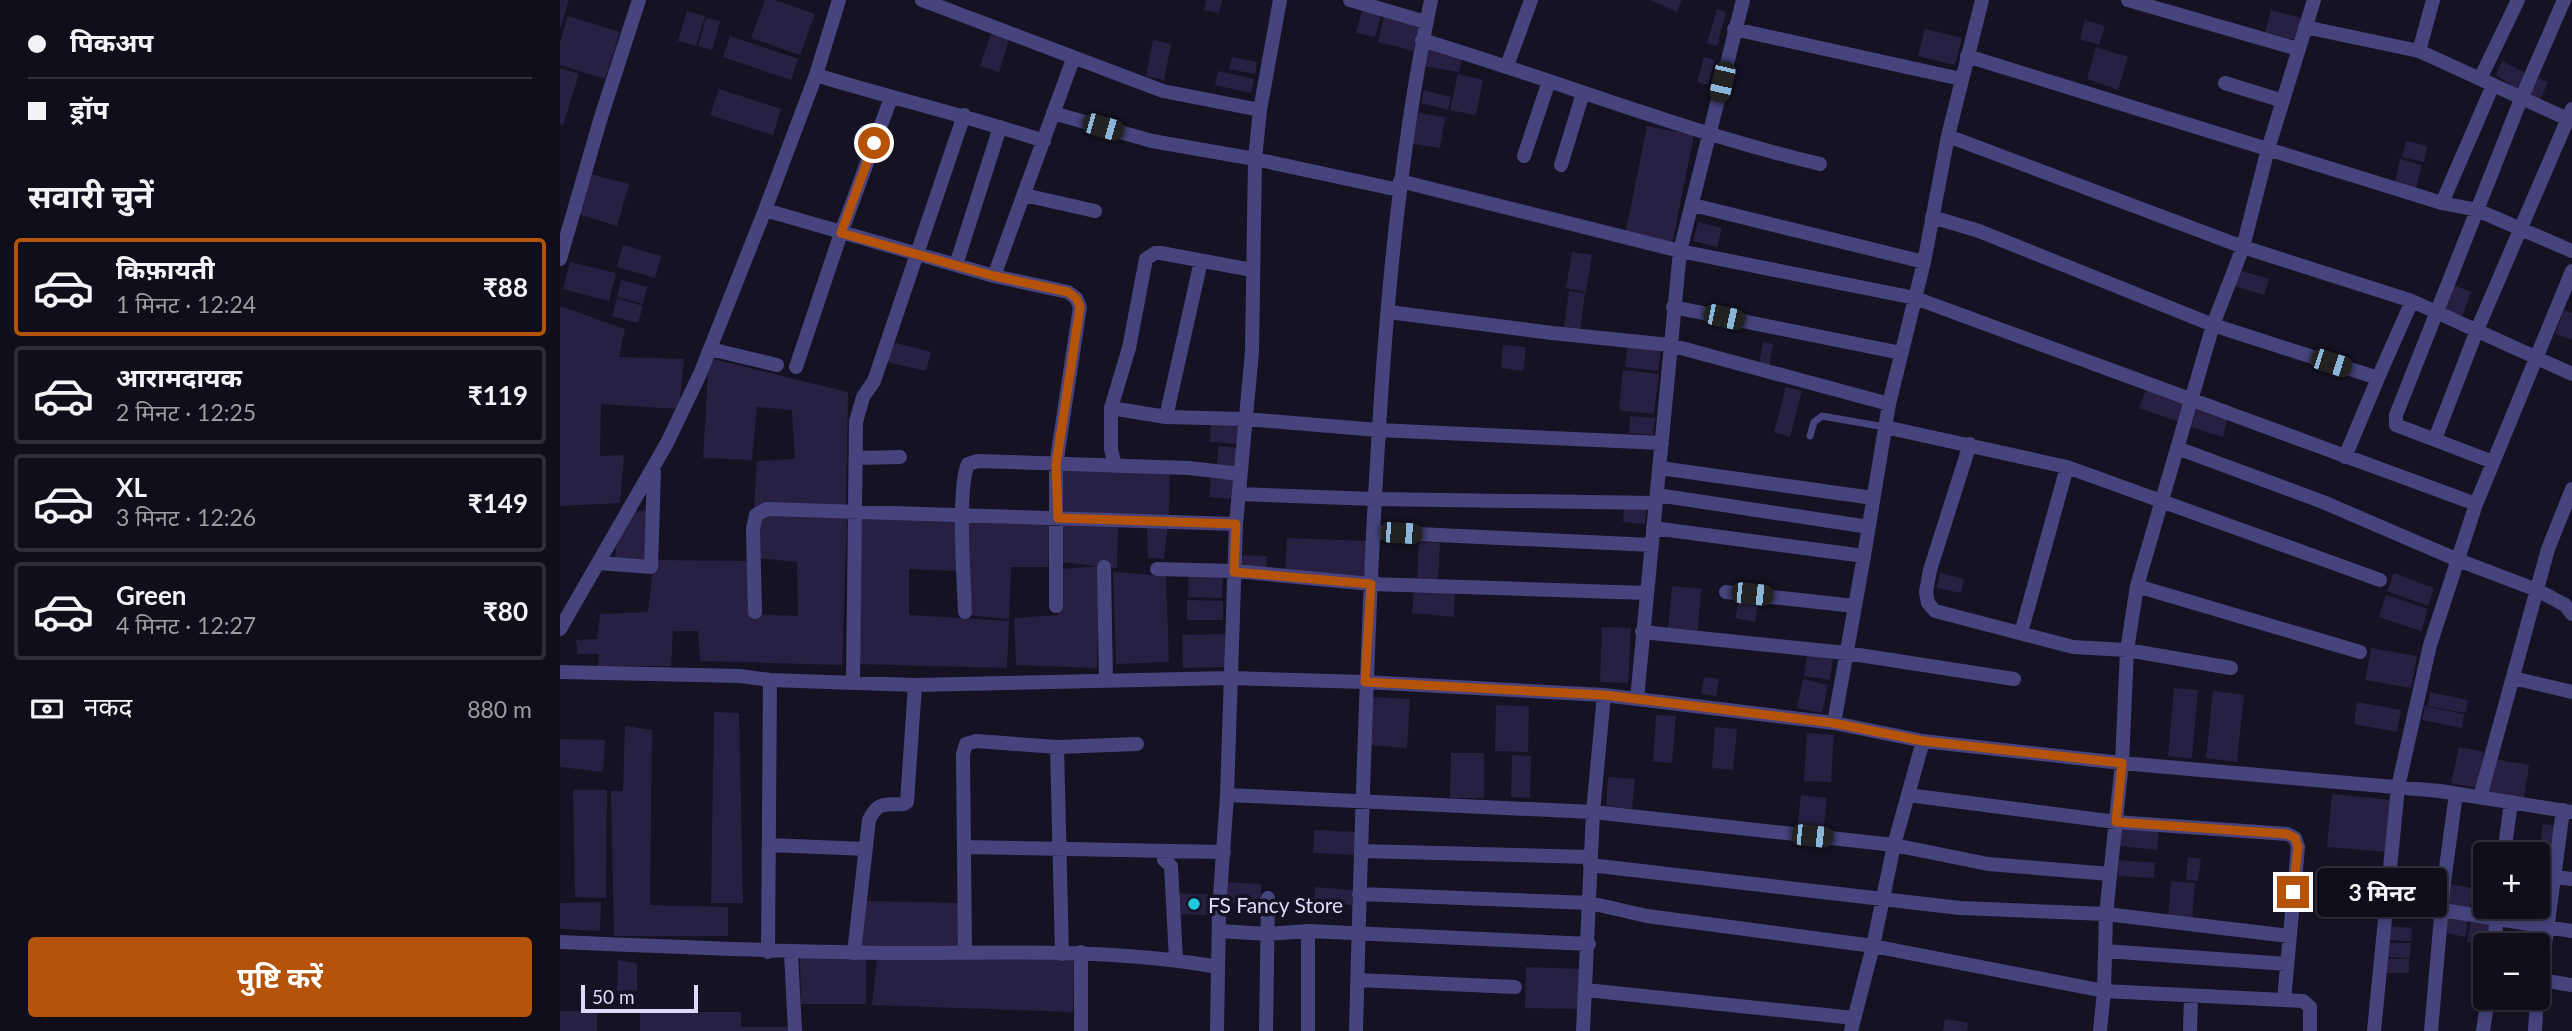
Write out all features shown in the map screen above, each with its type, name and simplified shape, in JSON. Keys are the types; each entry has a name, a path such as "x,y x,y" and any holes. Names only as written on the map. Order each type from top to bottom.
{"street":[{"path":"560,259 601,117 639,0"},
{"path":"560,629 667,443 710,349 816,75 839,0"},
{"path":"922,0 1163,91 1260,110"},
{"path":"1217,1031 1236,524 1252,352 1255,159 1260,110 1280,0"},
{"path":"1350,0 1426,22"},
{"path":"1356,1031 1365,682 1378,430 1399,186 1431,0"},
{"path":"1507,66 1531,0"},
{"path":"1636,699 1680,251 1743,0"},
{"path":"1833,723 1869,527 1888,404 1924,262 1948,136 1982,0"},
{"path":"2128,0 2298,49"},
{"path":"2100,1031 2106,914 2122,763 2127,650 2137,586 2213,325 2243,247 2268,149 2314,0"},
{"path":"2419,51 2433,0"},
{"path":"2442,203 2518,0"},
{"path":"2493,462 2396,425 2396,415 2521,99 2564,0"},
{"path":"2305,27 2419,51 2521,99 2570,117 2477,330 2435,439"},
{"path":"1734,29 1961,79"},
{"path":"1422,40 1711,135 1820,164"},
{"path":"1967,56 2442,203 2477,210 2572,251"},
{"path":"994,276 1073,59"},
{"path":"816,75 891,98 964,115 1044,141"},
{"path":"1524,156 1549,81"},
{"path":"2225,83 2283,101"},
{"path":"1561,165 1583,93"},
{"path":"796,367 841,233 891,98"},
{"path":"1053,113 1152,141 1399,186 1680,251 1915,298 2476,504"},
{"path":"853,683 856,422 859,408 874,382 964,115"},
{"path":"956,265 1000,127"},
{"path":"1948,136 2243,247 2412,301 2572,374"},
{"path":"1024,195 1095,211"},
{"path":"1693,205 1924,262"},
{"path":"765,211 994,276 1068,292 1076,298 1080,307 1056,465 1056,606"},
{"path":"1932,217 1979,231 2213,325 2378,378"},
{"path":"1115,467 1111,449 1111,408 1129,348 1146,259 1155,253 1161,253 1252,270"},
{"path":"1166,417 1201,261"},
{"path":"2374,1031 2398,787 2430,645 2476,504 2572,271"},
{"path":"2345,457 2412,301"},
{"path":"1673,307 1901,353"},
{"path":"1388,312 1670,345 1888,404"},
{"path":"710,349 777,365"},
{"path":"1111,408 1166,417 1245,419 1378,430 1662,443"},
{"path":"1885,427 2067,467 2380,580"},
{"path":"1970,444 1930,570 1926,592 1928,603 1935,611 2073,647 2127,650 2231,668"},
{"path":"2177,448 2323,502 2458,560 2537,590 2564,605 2572,614"},
{"path":"856,458 900,457"},
{"path":"965,612 963,515 965,472 968,464 978,461 1189,468 1240,474"},
{"path":"598,563 650,567 654,467"},
{"path":"2021,633 2067,467"},
{"path":"1660,468 1873,498"},
{"path":"2480,797 2548,549 2572,489"},
{"path":"1238,494 1375,499 1657,499 1869,527"},
{"path":"755,612 753,528 756,516 766,509 1236,524"},
{"path":"1653,528 1864,556"},
{"path":"1373,532 1652,545"},
{"path":"1104,567 1106,681"},
{"path":"1157,569 1234,572 1371,584 1646,593"},
{"path":"2137,586 2360,652"},
{"path":"1726,592 1855,606"},
{"path":"1642,632 1846,653 2014,679"},
{"path":"560,672 740,676 770,680 915,685 1230,678 1365,682 1604,695 1833,723 1923,741 2122,763 2456,793 2567,811 2545,933"},
{"path":"2512,678 2572,692"},
{"path":"768,952 770,680"},
{"path":"854,953 869,820 874,809 880,805 907,802 915,685"},
{"path":"1583,1031 1593,812 1604,695"},
{"path":"965,953 963,754 966,744 976,741 1057,747 1137,744"},
{"path":"1586,990 1852,1025 1873,946 1894,845 1923,741"},
{"path":"1057,747 1062,954"},
{"path":"2431,1031 2456,793"},
{"path":"1227,795 1593,812 1894,845 1988,864 2110,874"},
{"path":"1908,795 2116,822 2287,834 2295,838 2298,847 2284,1000"},
{"path":"2506,842 2511,802"},
{"path":"769,845 866,849"},
{"path":"964,847 1224,852"},
{"path":"1361,851 1590,861 1960,908 2106,914 2289,936"},
{"path":"1163,852 1164,860 1171,866 1176,960"},
{"path":"2555,877 2572,879"},
{"path":"1359,894 1590,903 1647,916 1873,946 2104,991 2303,1001 2308,1004 2311,1014 2310,1031"},
{"path":"1266,1031 1268,898"},
{"path":"2386,904 2473,912"},
{"path":"2520,919 2572,931"},
{"path":"1219,931 1268,934 1308,931 1589,944"},
{"path":"1308,931 1308,1031"},
{"path":"560,942 791,953 1081,953 1176,960 1218,967"},
{"path":"2105,951 2287,964"},
{"path":"791,953 795,1031"},
{"path":"1081,953 1081,1031"},
{"path":"1357,980 1516,987"},
{"path":"2550,982 2572,985"},
{"path":"2190,1031 2191,996"},
{"path":"2483,1031 2486,1010"},
{"path":"2535,1031 2537,1010"}],"lane":[{"path":"1810,436 1814,422 1822,416 1885,427"}],"building":[{"path":"560,0 569,0 561,26 560,26"},
{"path":"765,0 775,0 815,14 800,55 751,38"},
{"path":"1206,0 1222,0 1219,13 1204,10"},
{"path":"1650,0 1682,0 1677,12"},
{"path":"1717,9 1726,12 1717,46 1707,43"},
{"path":"1362,10 1381,15 1375,37 1356,33"},
{"path":"2271,10 2302,18 2296,40 2265,32"},
{"path":"687,11 705,16 696,46 678,41"},
{"path":"568,16 620,32 605,79 560,65 560,43"},
{"path":"1384,16 1419,25 1413,51 1378,42"},
{"path":"706,18 720,21 712,50 698,46"},
{"path":"2085,20 2105,26 2099,45 2080,39"},
{"path":"1925,29 1962,38 1955,65 1918,56"},
{"path":"991,33 1009,39 999,72 980,66"},
{"path":"730,36 798,59 791,80 723,57"},
{"path":"1153,40 1171,44 1164,80 1146,76"},
{"path":"1427,46 1463,53 1459,72 1423,66"},
{"path":"2096,47 2128,57 2118,90 2087,79"},
{"path":"1232,57 1257,62 1255,74 1229,69"},
{"path":"1704,57 1715,60 1708,85 1697,82"},
{"path":"2502,61 2525,73 2517,89 2496,75"},
{"path":"560,68 579,74 563,125 560,124"},
{"path":"1218,71 1254,79 1251,93 1215,85"},
{"path":"1458,74 1483,80 1476,115 1450,110"},
{"path":"2533,76 2548,82 2541,98 2527,93"},
{"path":"719,89 781,109 773,135 710,115"},
{"path":"1424,90 1451,97 1448,110 1421,103"},
{"path":"1418,113 1445,117 1440,148 1413,144"},
{"path":"1647,126 1694,135 1672,245 1625,235"},
{"path":"2406,141 2427,146 2424,162 2402,157"},
{"path":"2400,159 2422,165 2416,188 2395,182"},
{"path":"590,174 629,184 617,226 578,214"},
{"path":"1698,222 1722,228 1717,247 1693,241"},
{"path":"623,245 661,256 655,278 617,267"},
{"path":"1572,252 1592,255 1586,292 1566,288"},
{"path":"570,262 616,273 609,301 563,289"},
{"path":"2239,270 2269,279 2264,295 2234,286"},
{"path":"621,280 647,287 643,304 617,297"},
{"path":"2454,285 2471,292 2462,316 2445,309"},
{"path":"1569,291 1585,293 1580,330 1564,328"},
{"path":"617,298 643,306 638,323 612,316"},
{"path":"560,306 625,329 619,357 684,359 679,409 601,404 600,456 624,455 620,503 560,506"},
{"path":"2564,310 2572,313 2572,340 2555,334"},
{"path":"892,342 931,352 926,371 887,362"},
{"path":"1763,342 1773,344 1769,368 1759,366"},
{"path":"1628,343 1661,347 1658,371 1625,367"},
{"path":"1503,345 1526,347 1523,371 1501,368"},
{"path":"709,358 848,392 846,509 754,507 757,461 795,459 792,410 757,407 752,460 703,458"},
{"path":"1623,370 1659,374 1654,414 1619,410"},
{"path":"1786,387 1802,391 1790,437 1774,432"},
{"path":"2147,387 2187,401 2179,422 2139,408"},
{"path":"2197,407 2228,417 2223,437 2191,427"},
{"path":"1630,416 1655,418 1653,435 1629,433"},
{"path":"1211,422 1239,425 1237,444 1210,442"},
{"path":"1219,446 1238,448 1235,471 1216,469"},
{"path":"1063,470 1170,472 1169,515 1063,514"},
{"path":"1211,478 1235,480 1233,499 1209,497"},
{"path":"1624,508 1646,510 1645,524 1623,522"},
{"path":"648,510 648,559 615,560 617,535 631,512"},
{"path":"858,515 956,517 957,571 909,569 909,615 1009,621 1007,668 857,664"},
{"path":"759,516 847,518 842,665 700,661 698,631 673,631 671,666 598,666 599,654 578,654 576,640 597,639 600,614 648,612 654,560 748,561 748,614 798,616 797,562 756,558"},
{"path":"965,519 1051,522 1048,567 1011,567 1009,619 967,615"},
{"path":"1060,521 1118,523 1117,568 1059,562"},
{"path":"1147,524 1168,524 1164,559 1148,558"},
{"path":"1287,538 1369,541 1367,579 1285,575"},
{"path":"1419,542 1440,543 1438,580 1417,578"},
{"path":"1237,555 1267,556 1266,571 1236,570"},
{"path":"1100,566 1097,668 1016,665 1014,618 1058,615 1061,569"},
{"path":"1189,570 1223,572 1222,598 1188,597"},
{"path":"1113,572 1166,576 1169,662 1116,664"},
{"path":"1940,573 1964,579 1961,593 1937,588"},
{"path":"2394,573 2434,588 2428,606 2387,591"},
{"path":"1672,586 1701,589 1698,630 1668,628"},
{"path":"1414,587 1455,590 1454,617 1412,613"},
{"path":"2386,595 2428,609 2421,631 2379,617"},
{"path":"1740,596 1759,599 1755,622 1735,618"},
{"path":"1187,600 1223,601 1223,620 1187,620"},
{"path":"1602,627 1631,628 1628,683 1600,682"},
{"path":"1225,634 1225,667 1183,668 1182,635"},
{"path":"2371,648 2417,656 2411,688 2365,680"},
{"path":"1807,655 1833,658 1830,680 1804,676"},
{"path":"1704,677 1719,679 1716,696 1701,694"},
{"path":"1803,679 1828,685 1822,713 1797,708"},
{"path":"2174,688 2198,690 2192,759 2168,756"},
{"path":"2213,691 2244,695 2237,762 2206,758"},
{"path":"2430,692 2468,700 2466,713 2428,706"},
{"path":"1373,697 1410,699 1407,748 1370,745"},
{"path":"2357,702 2401,710 2397,732 2354,724"},
{"path":"1496,705 1529,706 1528,752 1495,751"},
{"path":"2425,706 2464,714 2462,728 2422,720"},
{"path":"714,712 739,713 743,903 711,903"},
{"path":"1656,715 1676,716 1672,763 1653,761"},
{"path":"625,726 652,730 650,905 728,907 728,936 614,936 611,791 623,791"},
{"path":"1715,727 1737,729 1733,770 1712,768"},
{"path":"1807,733 1834,735 1831,782 1804,781"},
{"path":"560,739 605,740 603,772 560,767"},
{"path":"2459,747 2484,752 2477,788 2451,783"},
{"path":"1451,753 1484,753 1484,798 1450,798"},
{"path":"1512,755 1531,756 1530,798 1511,797"},
{"path":"2493,759 2529,765 2524,798 2488,792"},
{"path":"1608,777 1635,779 1632,809 1606,806"},
{"path":"573,790 607,790 606,898 575,897"},
{"path":"2332,794 2392,800 2387,852 2327,847"},
{"path":"1801,795 1827,798 1823,833 1797,830"},
{"path":"2543,824 2559,826 2554,865 2550,864 2550,842 2541,842"},
{"path":"2121,826 2159,830 2157,850 2119,846"},
{"path":"1314,830 1357,832 1356,855 1313,853"},
{"path":"2188,857 2201,859 2198,881 2186,880"},
{"path":"2119,860 2155,863 2154,878 2118,876"},
{"path":"2171,881 2195,883 2192,922 2168,921"},
{"path":"1225,882 1261,884 1261,904 1224,903"},
{"path":"2449,884 2473,888 2469,913 2445,909"},
{"path":"1315,887 1352,890 1352,905 1314,903"},
{"name":"FS Fancy Store","path":"1176,893 1213,895 1212,915 1176,914"},
{"path":"865,901 958,903 962,951 858,949"},
{"path":"601,902 600,931 560,929 560,903"},
{"path":"2447,911 2469,915 2465,937 2442,932"},
{"path":"2472,916 2473,919 2493,920 2490,933 2473,933 2473,943 2467,942"},
{"path":"2389,926 2412,928 2411,941 2388,940"},
{"path":"2387,943 2411,943 2410,958 2387,957"},
{"path":"877,957 1074,960 1073,1012 872,1005"},
{"path":"800,958 866,958 866,1004 801,1004"},
{"path":"2386,959 2409,959 2409,973 2386,973"},
{"path":"618,960 637,963 637,990 617,991"},
{"path":"1526,967 1580,969 1579,1009 1525,1008"},
{"path":"560,1011 597,1011 597,1031 560,1031"},
{"path":"640,1012 741,1012 741,1027 790,1027 790,1031 640,1031"},
{"path":"1945,1019 1968,1023 1967,1031 1943,1031"}],"place":[{"name":"FS Fancy Store","path":"1194,904"}],"route":[{"path":"874,143 841,233 994,276 1068,292 1076,298 1080,307 1056,465 1058,518 1236,524 1234,572 1371,584 1365,682 1604,695 1833,723 1923,741 2122,763 2116,822 2287,834 2295,838 2298,847 2293,892"}]}
